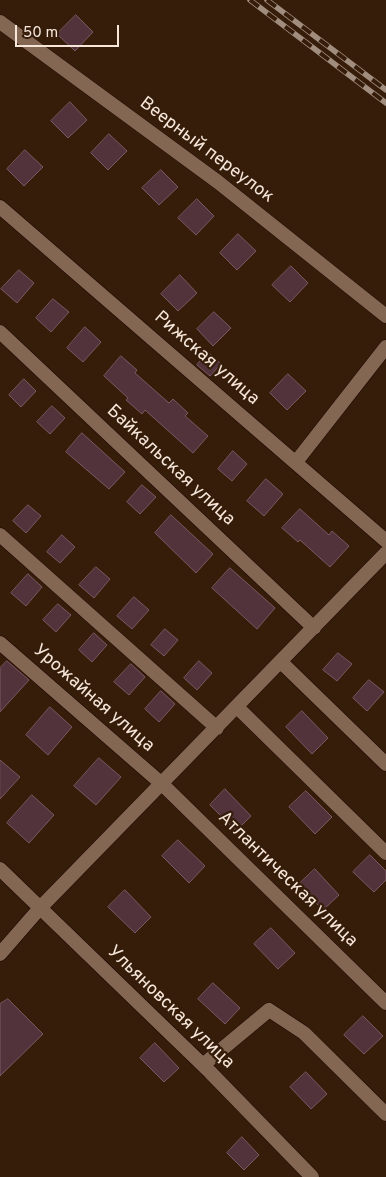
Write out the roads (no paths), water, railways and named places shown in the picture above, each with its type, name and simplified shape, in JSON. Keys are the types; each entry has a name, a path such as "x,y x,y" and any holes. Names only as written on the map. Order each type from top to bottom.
{"street":[{"name":"Веерный переулок","path":"0,22 218,182 386,316"},
{"name":"Рижская улица","path":"0,207 386,541"},
{"name":"Байкальская улица","path":"0,332 314,628"},
{"path":"296,462 386,347"},
{"path":"0,534 217,728"},
{"path":"0,954 40,908 386,553"},
{"name":"Урожайная улица","path":"0,643 162,784"},
{"path":"281,662 386,764"},
{"path":"236,707 386,853"},
{"name":"Атлантическая улица","path":"162,784 386,1003"},
{"name":"Ульяновская улица","path":"0,869 203,1065 312,1177"},
{"path":"203,1065 270,1010 304,1033 386,1114"}],"railway":[{"path":"250,0 386,103"},
{"path":"267,0 386,90"}]}
